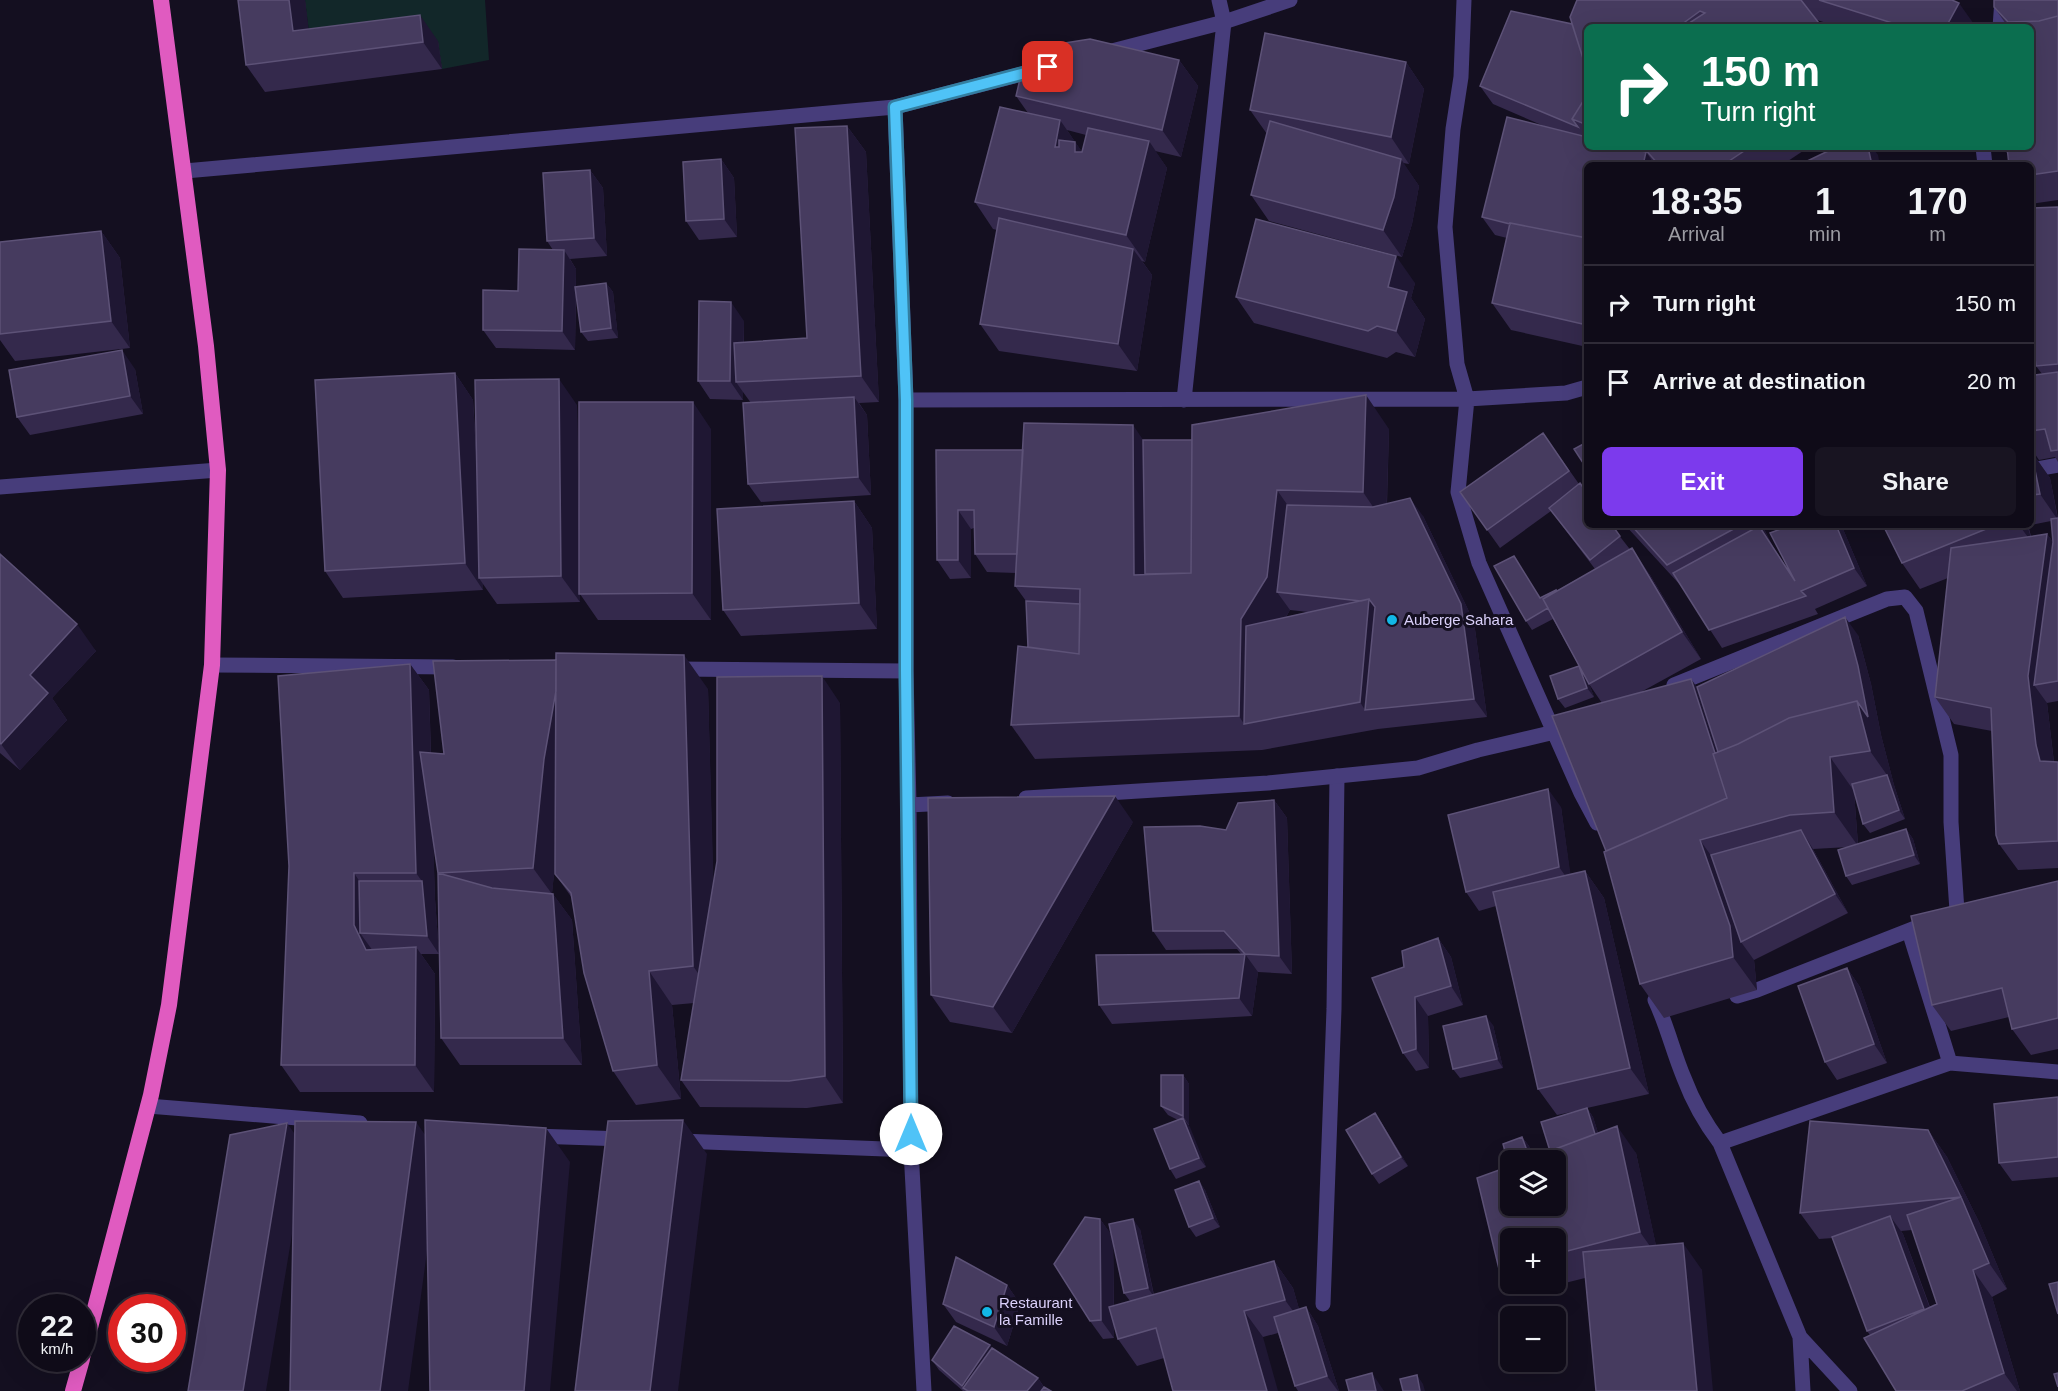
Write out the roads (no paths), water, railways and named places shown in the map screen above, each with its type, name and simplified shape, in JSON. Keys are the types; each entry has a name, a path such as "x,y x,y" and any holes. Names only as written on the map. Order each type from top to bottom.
{"highway":[{"path":"96,1305 148,1106 169,1005 212,665 218,470 206,346 161,0"},
{"path":"73,1391 78,1372"}],"street":[{"path":"1184,400 1224,22 1219,0"},
{"path":"1088,57 1224,22 1290,0"},
{"path":"1464,0 1461,77 1453,129 1445,227 1457,364 1467,399 1458,492 1479,563 1600,834"},
{"path":"2000,24 2002,0"},
{"path":"184,171 895,107 1054,66"},
{"path":"895,107 906,400 906,671 911,1149 924,1391"},
{"path":"906,400 1467,399 1566,393 1584,388"},
{"path":"2034,469 2058,465"},
{"path":"0,487 218,470"},
{"path":"1660,691 1887,599 1905,597 1916,611 1951,755 1951,822 1962,910 1726,1000"},
{"path":"212,665 463,667"},
{"path":"655,669 906,671"},
{"path":"1017,799 1268,783 1418,768 1478,750 1555,733 1576,724"},
{"path":"1323,1304 1334,1009 1337,776"},
{"path":"909,805 969,802"},
{"path":"1909,931 1950,1064"},
{"path":"1648,986 1669,1017 1684,1079 1701,1118 1720,1143 1800,1337 1803,1391"},
{"path":"1720,1143 1950,1064 2058,1072"},
{"path":"148,1106 374,1124"},
{"path":"517,1135 637,1140"},
{"path":"661,1141 911,1149"},
{"path":"1800,1337 1850,1391"}],"place":[{"name":"Auberge Sahara","path":"1392,620"},
{"name":"Restaurant la Famille","path":"987,1312"}]}
